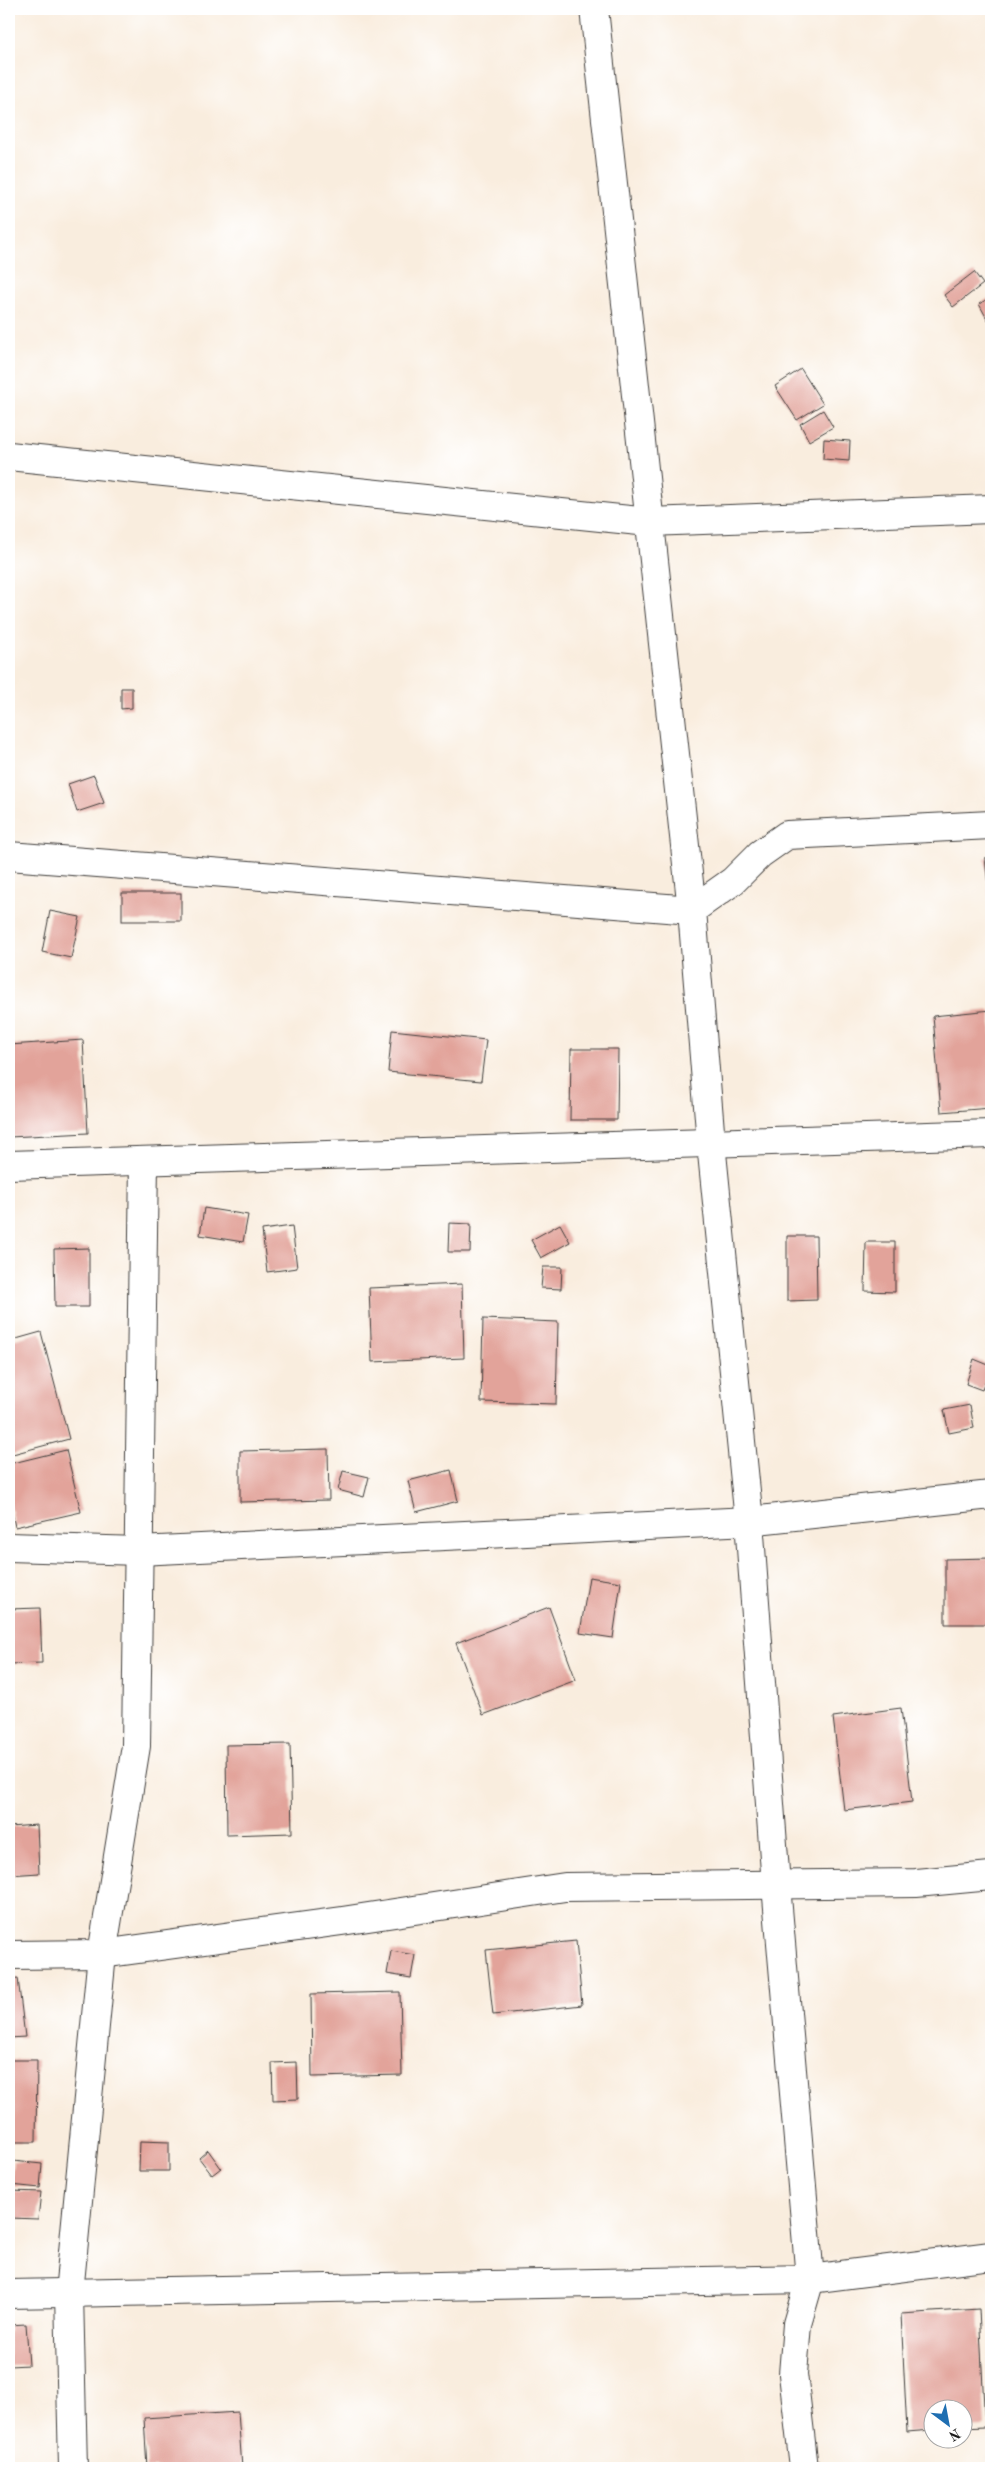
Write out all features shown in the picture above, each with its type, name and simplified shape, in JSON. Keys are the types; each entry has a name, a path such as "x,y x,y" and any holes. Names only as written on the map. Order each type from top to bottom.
{"street":[{"path":"594,9 692,910 711,1143 749,1521 776,1885 810,2279 797,2324 793,2374 804,2468"},
{"path":"9,456 649,522 991,509"},
{"path":"9,856 692,910 733,881 760,854 787,835 991,825"},
{"path":"9,1164 991,1134"},
{"path":"73,2468 69,2292 102,1954 136,1746 144,1161"},
{"path":"9,1547 139,1551 749,1521 991,1495"},
{"path":"9,1955 102,1954 342,1921 565,1887 916,1884 991,1876"},
{"path":"9,2294 810,2279 991,2256"}],"building":[{"path":"974,272 983,284 953,307 944,295"},
{"path":"991,297 991,326 979,304"},
{"path":"801,369 823,404 797,420 775,386"},
{"path":"823,410 833,427 809,441 800,424"},
{"path":"824,439 850,441 849,461 823,459"},
{"path":"121,688 132,688 132,708 121,709"},
{"path":"94,775 104,803 77,812 68,784"},
{"path":"991,857 991,905 990,905 985,858"},
{"path":"122,893 181,893 181,921 122,921"},
{"path":"50,911 80,917 71,958 42,952"},
{"path":"991,1010 991,1108 941,1112 933,1016"},
{"path":"392,1030 486,1040 481,1081 388,1072"},
{"path":"83,1040 88,1133 9,1137 9,1045"},
{"path":"571,1049 618,1049 617,1120 570,1120"},
{"path":"204,1208 248,1215 243,1242 200,1235"},
{"path":"449,1223 471,1224 470,1252 448,1252"},
{"path":"560,1224 570,1242 541,1258 531,1240"},
{"path":"292,1226 297,1268 267,1272 262,1230"},
{"path":"787,1236 816,1236 817,1300 787,1301"},
{"path":"866,1242 895,1242 895,1292 865,1291"},
{"path":"89,1248 89,1307 55,1307 54,1249"},
{"path":"543,1267 562,1267 561,1289 541,1288"},
{"path":"462,1284 464,1358 372,1362 369,1288"},
{"path":"483,1319 558,1322 556,1404 481,1402"},
{"path":"41,1332 69,1439 9,1455 9,1341"},
{"path":"974,1359 991,1366 982,1390 966,1384"},
{"path":"970,1405 974,1428 949,1433 944,1410"},
{"path":"328,1449 329,1500 240,1502 240,1451"},
{"path":"66,1450 81,1512 15,1527 9,1498 9,1464"},
{"path":"451,1470 458,1501 416,1512 408,1481"},
{"path":"343,1471 369,1477 364,1497 338,1490"},
{"path":"991,1558 991,1624 945,1624 945,1559"},
{"path":"589,1577 621,1582 613,1638 580,1633"},
{"path":"549,1607 576,1680 483,1715 456,1643"},
{"path":"40,1608 42,1663 9,1664 9,1609"},
{"path":"901,1708 912,1802 844,1810 833,1717"},
{"path":"290,1744 292,1833 227,1835 226,1745"},
{"path":"37,1825 39,1873 9,1875 9,1827"},
{"path":"576,1941 582,2005 493,2015 486,1950"},
{"path":"391,1951 415,1955 411,1978 387,1974"},
{"path":"18,1978 25,2037 9,2038 9,1979"},
{"path":"400,1992 402,2075 312,2077 311,1994"},
{"path":"9,2060 37,2060 36,2142 9,2142"},
{"path":"297,2062 298,2099 273,2100 272,2063"},
{"path":"140,2141 169,2142 169,2171 139,2171"},
{"path":"208,2150 221,2168 212,2175 199,2158"},
{"path":"13,2161 42,2164 40,2188 11,2185"},
{"path":"12,2191 41,2192 38,2219 10,2218"},
{"path":"979,2309 985,2427 972,2428 972,2400 922,2400 922,2431 907,2432 901,2314"},
{"path":"26,2324 29,2365 9,2366 9,2325"},
{"path":"238,2412 242,2468 147,2468 144,2418"}]}
